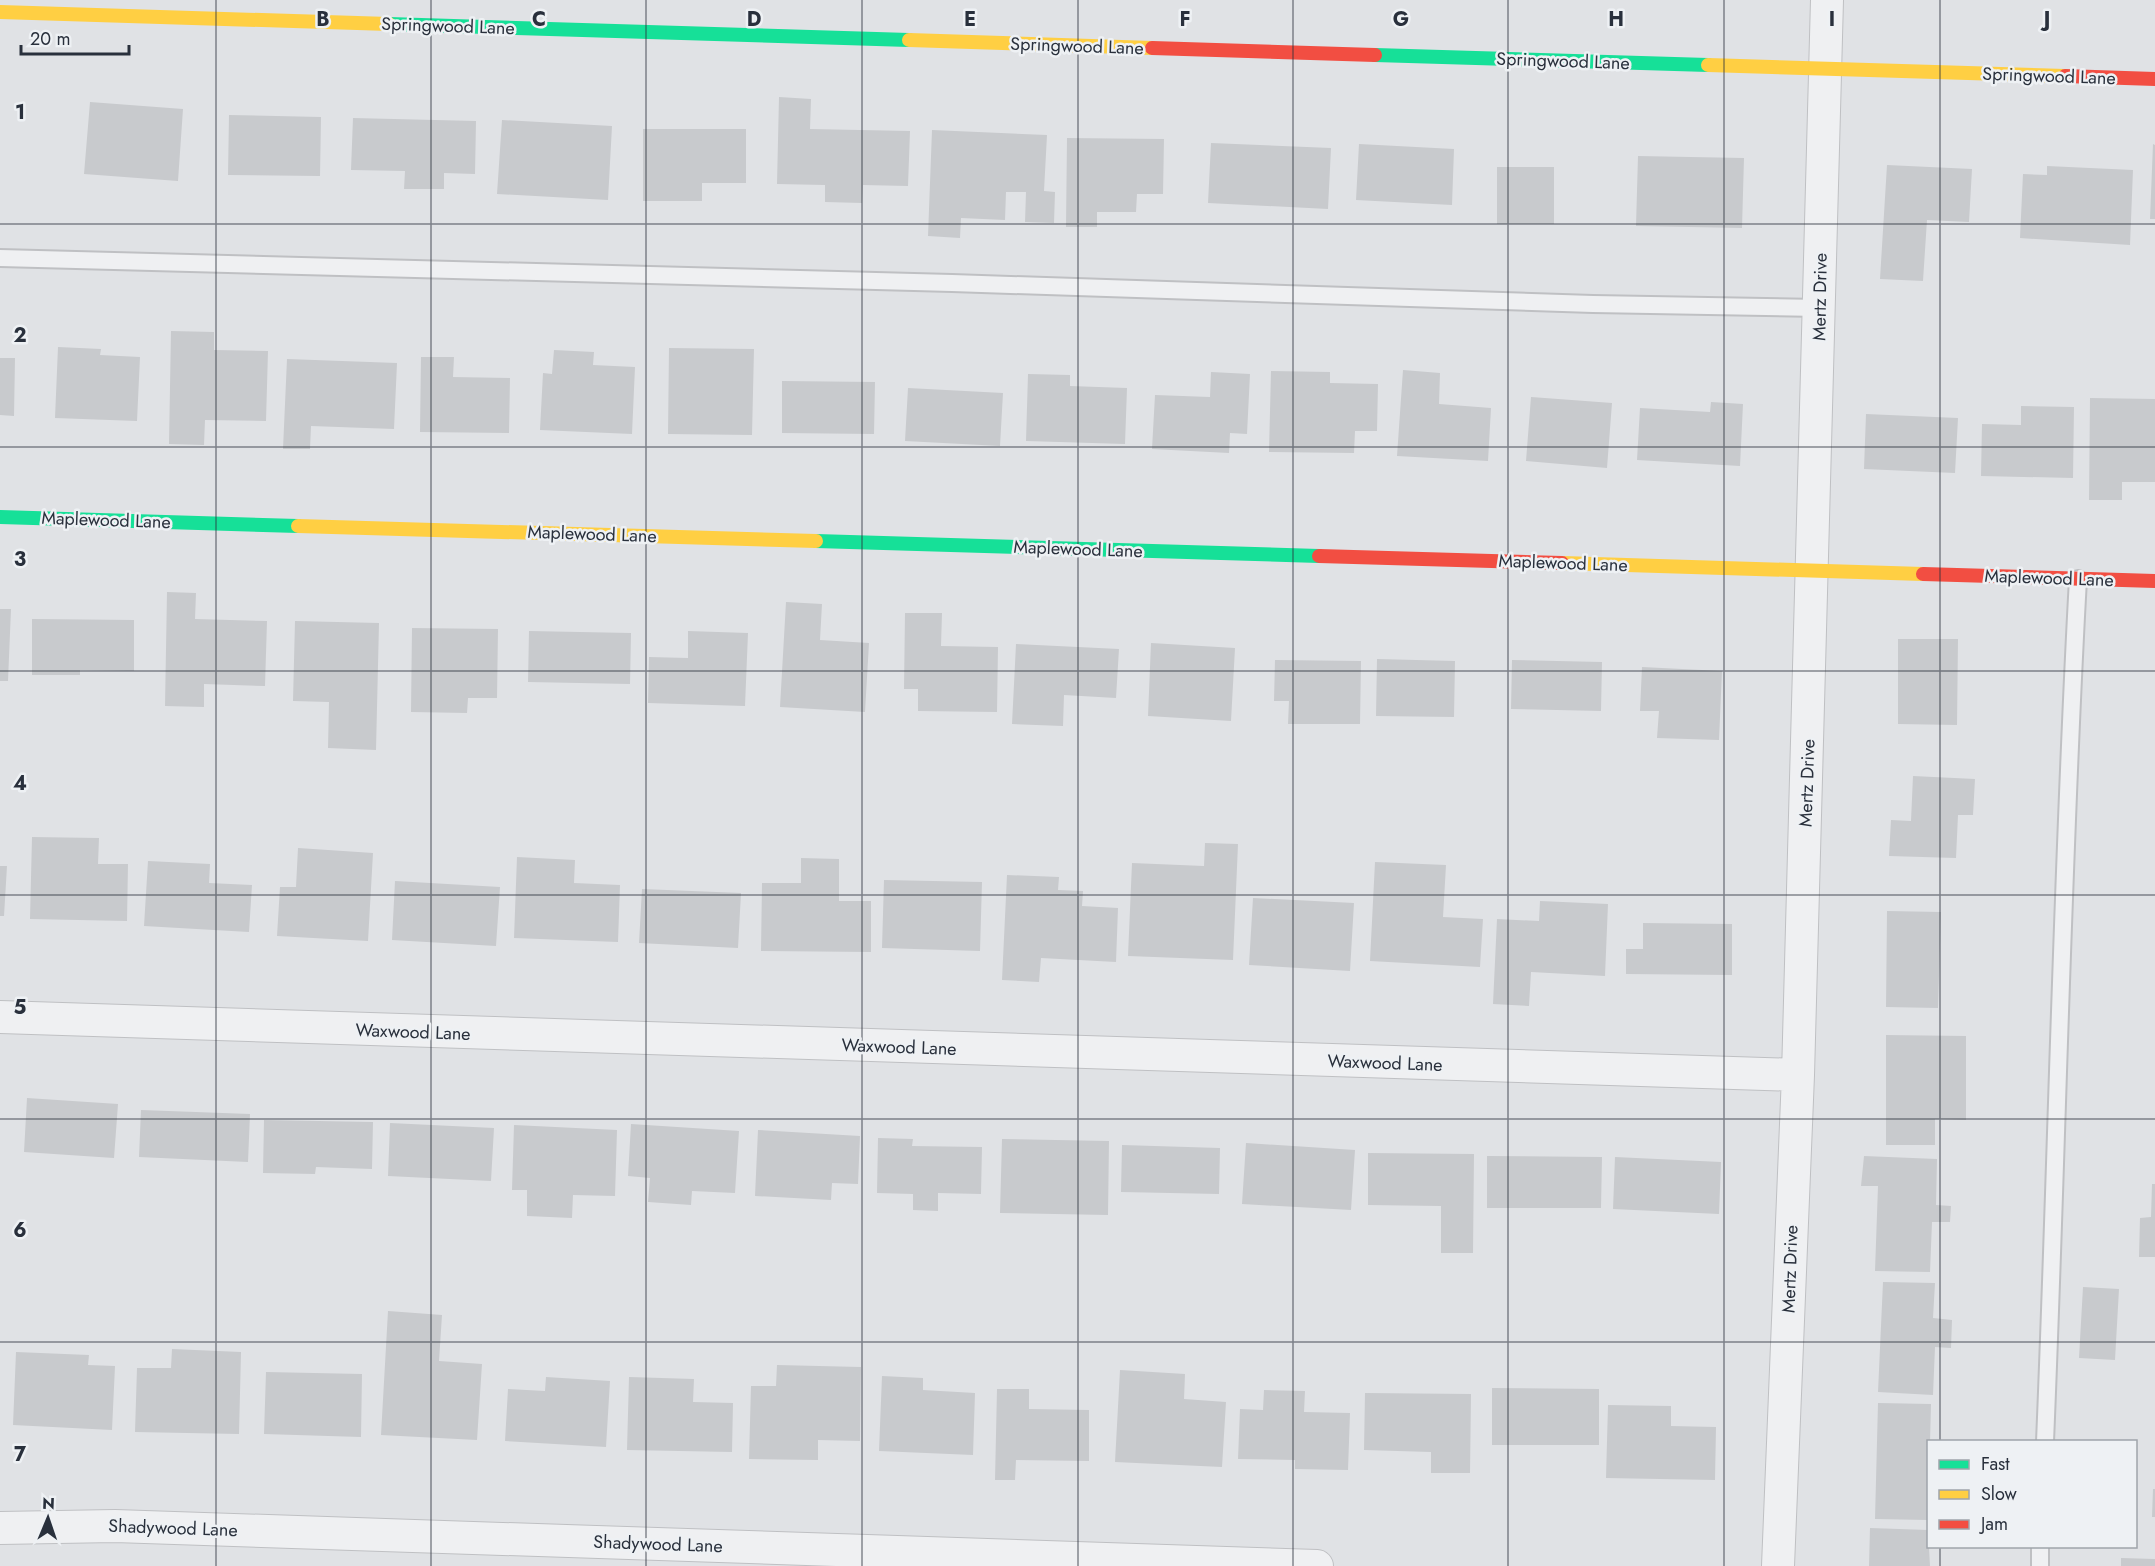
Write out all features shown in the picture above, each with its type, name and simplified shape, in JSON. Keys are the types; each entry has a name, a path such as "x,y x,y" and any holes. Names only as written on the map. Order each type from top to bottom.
{"street":[{"name":"Mertz Drive","path":"1778,1566 1798,1076 1827,0"},
{"name":"Springwood Lane","path":"0,12 2155,79"},
{"name":"Maplewood Lane","path":"0,517 2155,581"},
{"name":"Waxwood Lane","path":"0,1017 1798,1076"},
{"name":"Shadywood Lane","path":"0,1528 127,1527 1317,1566"}],"lane":[{"path":"0,258 964,284 1593,304 1819,308"},
{"path":"2045,1440 2059,1096 2070,712 2078,579"},
{"path":"2040,1548 2040,1566"}],"building":[{"path":"779,97 811,99 810,129 910,131 908,186 863,185 862,203 825,202 825,185 777,184"},
{"path":"90,102 183,109 178,181 84,174"},
{"path":"229,115 321,117 320,176 228,175"},
{"path":"353,118 476,121 475,174 444,173 444,189 404,189 405,171 351,170"},
{"path":"502,120 612,126 608,200 497,194"},
{"path":"643,129 746,129 746,183 702,183 702,201 643,201"},
{"path":"932,130 1047,135 1044,191 1055,192 1054,223 1025,222 1026,192 1006,192 1005,220 961,218 960,238 928,236"},
{"path":"1067,138 1164,139 1163,194 1137,194 1136,212 1097,212 1097,227 1066,227"},
{"path":"1211,143 1331,148 1328,209 1208,203"},
{"path":"1359,144 1454,149 1452,205 1356,200"},
{"path":"2153,144 2155,145 2155,219 2150,219"},
{"path":"1638,156 1744,158 1742,228 1636,226"},
{"path":"1887,165 1972,169 1969,222 1927,220 1923,281 1880,279"},
{"path":"2047,166 2133,170 2130,245 2020,238 2023,174 2047,175"},
{"path":"1497,167 1554,167 1554,224 1497,224"},
{"path":"171,331 214,332 214,350 268,351 266,421 205,420 204,445 169,444"},
{"path":"58,347 101,349 100,355 140,357 137,421 55,418"},
{"path":"669,348 754,349 752,435 668,434"},
{"path":"554,350 594,352 593,365 635,367 632,434 540,430 543,373 552,374"},
{"path":"421,357 454,357 453,377 510,378 509,433 420,432"},
{"path":"0,358 15,358 14,416 0,415"},
{"path":"287,359 397,363 394,429 311,426 310,449 283,449"},
{"path":"1403,370 1440,373 1439,404 1491,408 1488,461 1397,456"},
{"path":"1271,371 1330,372 1330,383 1378,384 1377,431 1355,431 1354,453 1269,452"},
{"path":"1211,372 1250,374 1247,434 1230,433 1229,453 1152,449 1155,395 1210,397"},
{"path":"1028,374 1070,375 1070,386 1127,388 1125,444 1026,441"},
{"path":"782,381 875,382 874,434 782,433"},
{"path":"908,388 1003,393 1000,446 905,441"},
{"path":"1531,397 1612,403 1607,468 1526,461"},
{"path":"2090,398 2155,399 2155,482 2122,482 2122,500 2089,500"},
{"path":"1711,402 1743,404 1740,466 1637,460 1640,408 1710,412"},
{"path":"2021,406 2074,407 2073,478 1981,476 1982,424 2021,425"},
{"path":"1866,414 1958,418 1955,473 1864,469"},
{"path":"167,592 196,593 195,619 267,621 265,686 204,684 204,707 165,706"},
{"path":"786,602 822,604 820,640 869,643 865,712 780,707"},
{"path":"0,609 11,609 8,681 0,681"},
{"path":"905,613 942,613 941,646 998,647 997,712 918,711 918,689 904,689"},
{"path":"32,619 134,620 134,671 80,670 80,675 32,675"},
{"path":"295,621 379,623 376,750 328,748 329,702 293,701"},
{"path":"412,628 498,629 497,698 468,698 467,713 411,712"},
{"path":"529,631 631,633 630,684 528,682"},
{"path":"688,631 748,633 745,706 648,703 649,657 688,658"},
{"path":"1898,639 1958,639 1957,725 1898,724"},
{"path":"1151,643 1235,648 1231,721 1148,716"},
{"path":"1016,644 1119,649 1116,698 1064,695 1063,726 1012,724"},
{"path":"1377,659 1455,661 1454,717 1376,716"},
{"path":"1275,660 1361,661 1360,724 1288,724 1289,701 1274,701"},
{"path":"1512,660 1602,662 1601,711 1511,709"},
{"path":"1642,667 1722,671 1719,740 1657,738 1659,711 1640,711"},
{"path":"1913,776 1975,779 1973,815 1958,815 1956,858 1889,856 1891,820 1911,821"},
{"path":"32,837 99,838 98,864 128,864 127,921 30,919"},
{"path":"1205,843 1238,844 1233,960 1128,956 1132,863 1204,866"},
{"path":"298,848 373,853 368,941 277,936 280,887 296,887"},
{"path":"517,857 575,860 574,883 620,885 618,942 514,938"},
{"path":"801,858 839,859 839,901 871,901 871,952 761,951 762,883 801,883"},
{"path":"148,861 210,864 209,883 252,885 249,932 144,926"},
{"path":"1375,862 1446,865 1443,917 1483,919 1480,967 1370,961"},
{"path":"0,866 7,866 4,916 0,916"},
{"path":"1007,875 1059,877 1058,890 1083,891 1082,906 1118,908 1116,962 1041,958 1039,982 1002,980"},
{"path":"884,880 982,882 980,951 882,948"},
{"path":"395,881 500,887 496,946 392,940"},
{"path":"642,889 741,893 738,948 639,943"},
{"path":"1253,898 1354,903 1350,971 1249,965"},
{"path":"1540,901 1608,904 1605,976 1531,972 1529,1006 1493,1004 1497,919 1539,921"},
{"path":"1887,911 1941,912 1938,1008 1886,1007"},
{"path":"1643,923 1732,924 1732,975 1626,974 1626,949 1643,949"},
{"path":"1886,1035 1966,1036 1966,1120 1935,1119 1935,1145 1886,1145"},
{"path":"27,1098 118,1104 114,1158 24,1152"},
{"path":"141,1110 250,1114 248,1162 139,1157"},
{"path":"264,1120 373,1122 372,1169 316,1167 315,1174 263,1173"},
{"path":"390,1123 494,1128 491,1181 388,1176"},
{"path":"631,1124 739,1131 735,1193 692,1191 691,1205 648,1202 650,1178 628,1176"},
{"path":"514,1125 617,1130 615,1196 573,1195 572,1218 527,1216 527,1190 512,1190"},
{"path":"758,1130 860,1136 858,1184 832,1183 831,1200 755,1196"},
{"path":"878,1138 913,1139 912,1146 982,1147 981,1194 938,1193 938,1211 913,1210 913,1194 877,1193"},
{"path":"1002,1139 1109,1141 1108,1215 1000,1213"},
{"path":"1246,1143 1355,1150 1351,1210 1242,1204"},
{"path":"1122,1145 1220,1148 1219,1194 1121,1192"},
{"path":"1368,1153 1474,1154 1473,1253 1441,1253 1441,1206 1368,1205"},
{"path":"1487,1156 1602,1157 1601,1208 1487,1208"},
{"path":"1864,1156 1937,1159 1936,1205 1951,1206 1950,1222 1932,1222 1930,1272 1875,1271 1878,1186 1861,1186"},
{"path":"1615,1157 1721,1162 1719,1214 1613,1209"},
{"path":"2152,1184 2155,1184 2155,1257 2139,1257 2140,1218 2151,1217"},
{"path":"1883,1282 1935,1283 1933,1318 1952,1320 1951,1348 1935,1347 1933,1395 1878,1392"},
{"path":"2083,1287 2119,1289 2115,1360 2079,1358"},
{"path":"388,1311 442,1315 439,1361 482,1364 477,1440 381,1435"},
{"path":"172,1349 241,1352 239,1434 135,1432 137,1368 171,1368"},
{"path":"16,1352 89,1355 88,1365 115,1366 112,1430 13,1425"},
{"path":"777,1365 861,1367 860,1441 818,1440 818,1460 749,1459 751,1386 776,1386"},
{"path":"1120,1370 1185,1374 1184,1399 1226,1402 1222,1467 1115,1462"},
{"path":"266,1372 362,1374 361,1437 264,1434"},
{"path":"882,1376 923,1378 923,1390 975,1393 973,1455 879,1451"},
{"path":"546,1377 610,1381 606,1447 505,1441 508,1389 545,1391"},
{"path":"629,1377 694,1379 693,1402 733,1403 732,1452 627,1450"},
{"path":"1492,1388 1599,1389 1599,1445 1492,1445"},
{"path":"997,1389 1029,1389 1029,1409 1089,1410 1089,1461 1016,1460 1015,1480 995,1480"},
{"path":"1264,1390 1305,1391 1304,1412 1350,1413 1348,1470 1295,1469 1295,1460 1238,1459 1240,1409 1263,1410"},
{"path":"1365,1393 1471,1394 1470,1473 1431,1473 1431,1452 1364,1450"},
{"path":"1878,1403 1931,1404 1930,1440 1927,1440 1927,1520 1875,1519"},
{"path":"1608,1405 1671,1406 1671,1426 1716,1427 1715,1480 1606,1478"},
{"path":"2153,1489 2155,1489 2155,1517 2152,1517"},
{"path":"1870,1528 1927,1530 1930,1566 1869,1566"},
{"path":"2121,1558 2155,1559 2155,1566 2121,1566"}],"traffic: fast":[{"path":"389,24 909,40"},
{"path":"1375,55 1708,65"},
{"path":"0,517 298,526"},
{"path":"816,541 1319,556"}],"traffic: slow":[{"path":"0,12 389,24"},
{"path":"909,40 1152,48"},
{"path":"1708,65 2065,76"},
{"path":"298,526 816,541"},
{"path":"1562,563 1923,574"}],"traffic: jam":[{"path":"1152,48 1375,55"},
{"path":"2065,76 2155,79"},
{"path":"1319,556 1562,563"},
{"path":"1923,574 2155,581"}]}
